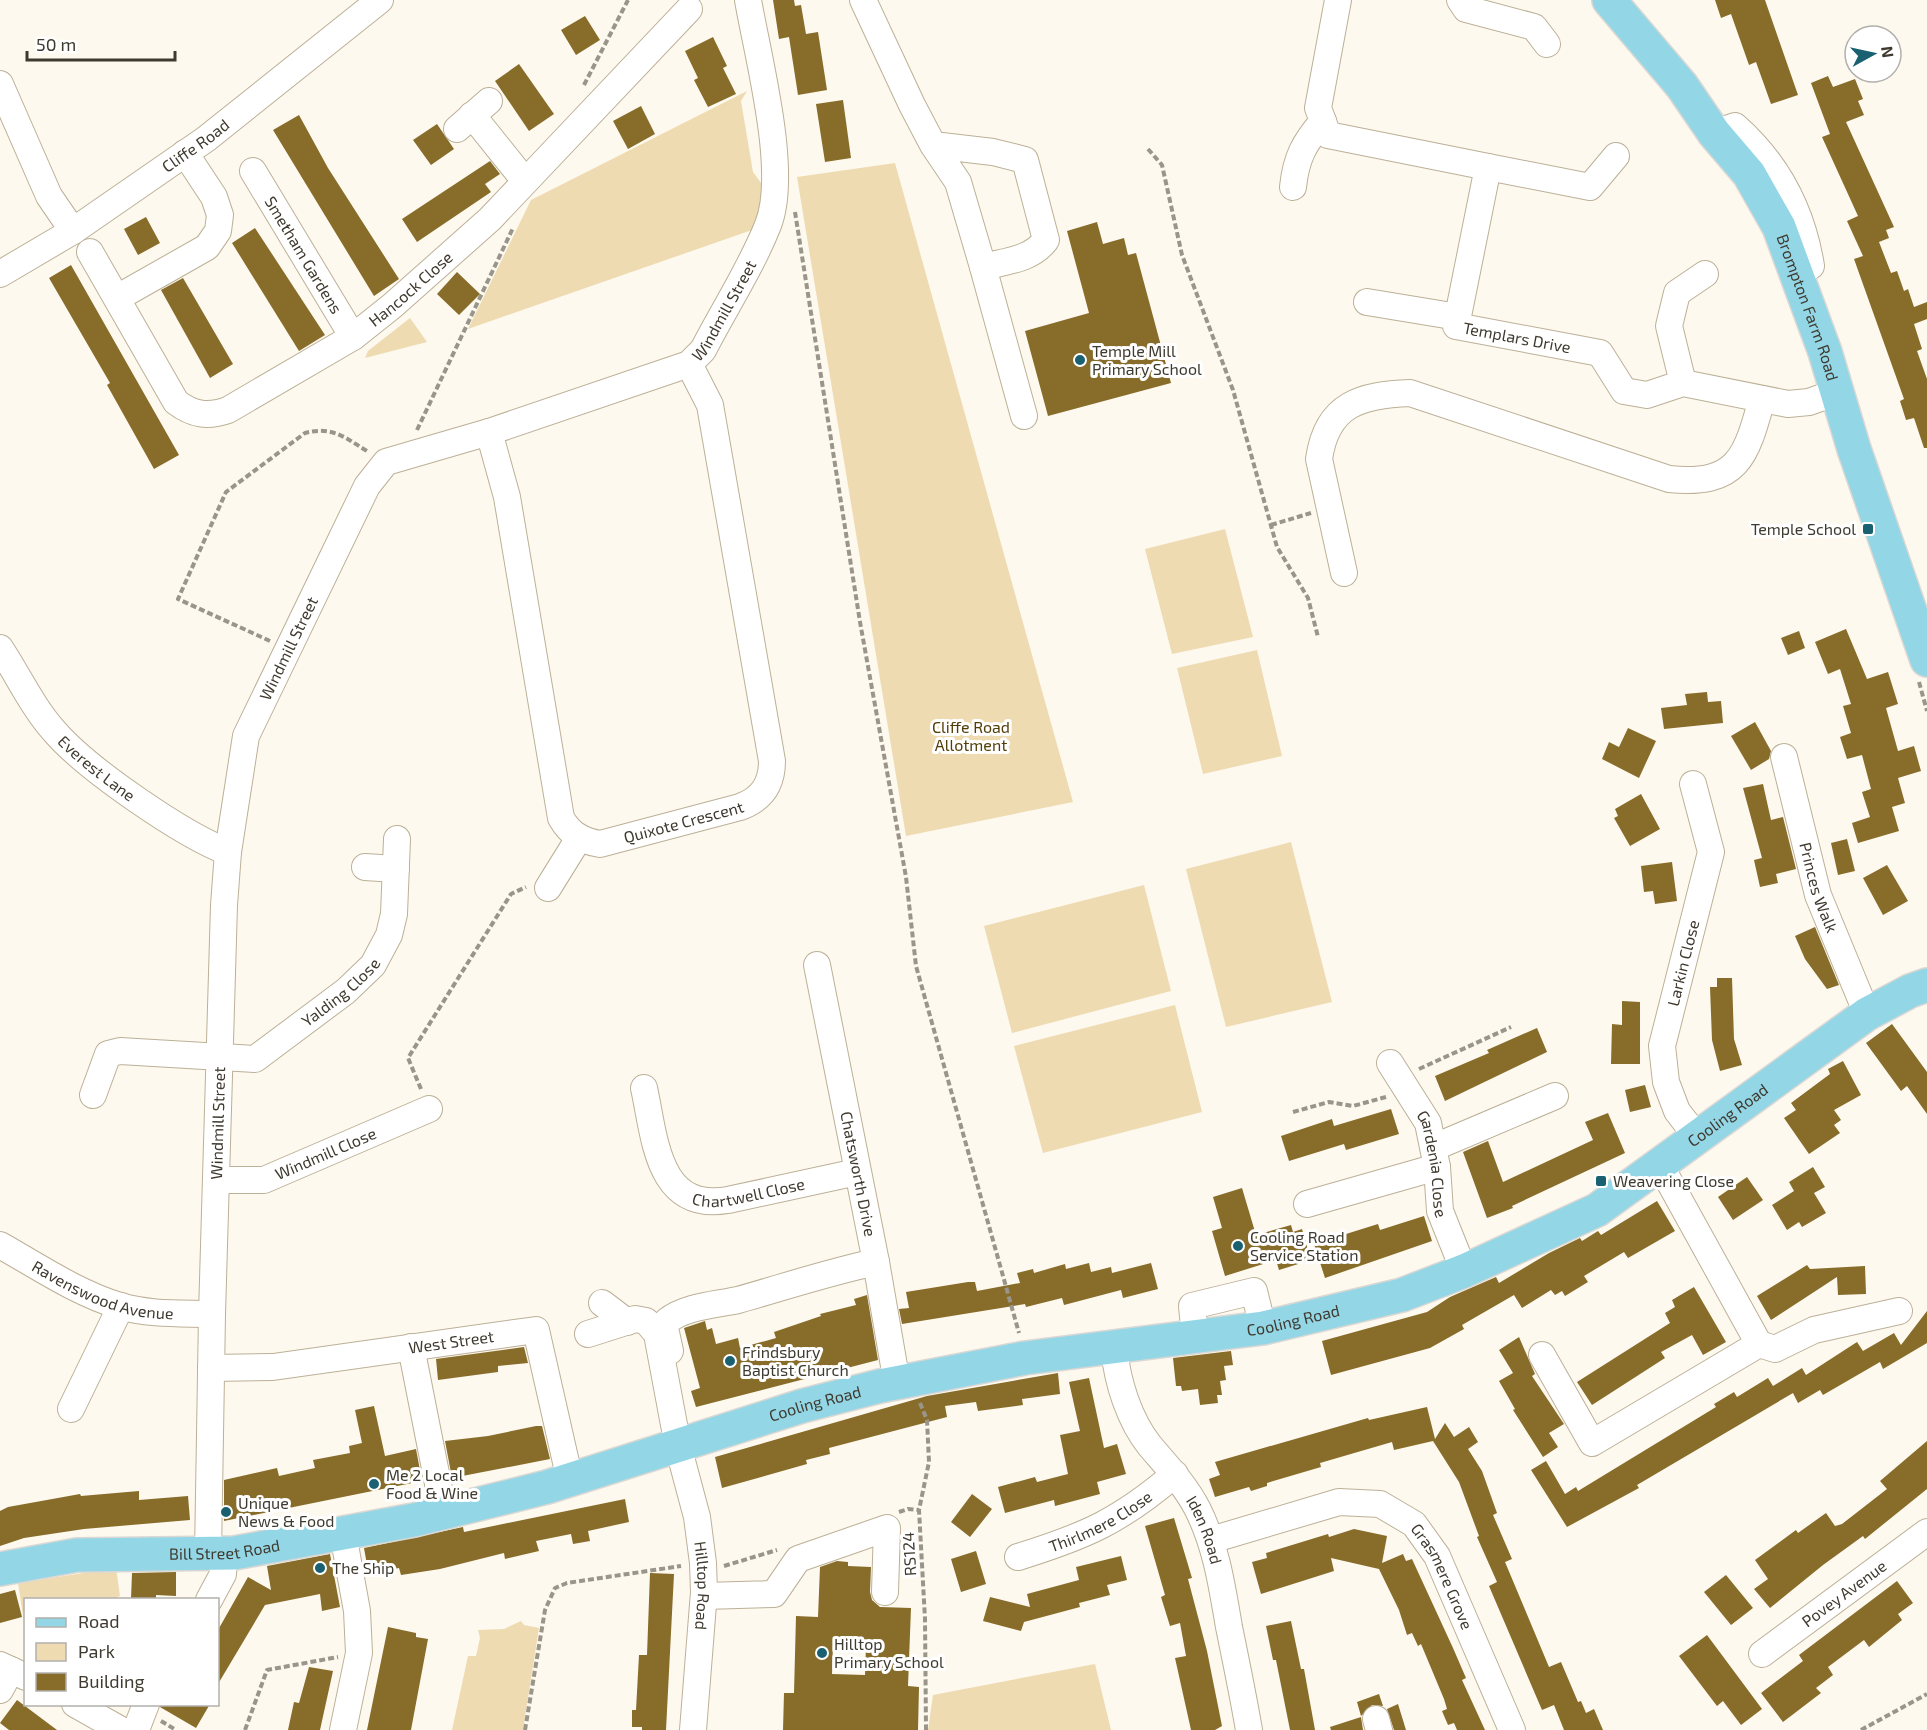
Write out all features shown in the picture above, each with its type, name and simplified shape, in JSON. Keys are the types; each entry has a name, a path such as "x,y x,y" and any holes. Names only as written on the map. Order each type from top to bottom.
{"main road":[{"name":"Brompton Farm Road","path":"1609,0 1682,86 1714,133 1749,174 1779,227 1837,392 1918,602 1922,667"},
{"name":"Cooling Road","path":"579,1478 824,1400 903,1381 1025,1358 1263,1328 1402,1295 1464,1271 1597,1210 1867,1014 1910,991 1927,986"},
{"name":"Bill Street Road","path":"0,1569 77,1555 216,1555 343,1534 444,1514 579,1478"}],"street":[{"name":"Windmill Street","path":"210,1598 223,1574 216,1555 211,1368 228,852 246,735 286,648 367,486 395,460 489,432 689,364 703,350 768,224 776,187 775,157 748,0"},
{"path":"863,0 933,145 958,182 1024,416"},
{"path":"1338,0 1318,108 1328,135 1590,187 1616,156"},
{"path":"1460,0 1466,9 1534,27 1547,44"},
{"name":"Cliffe Road","path":"0,274 73,231 184,153 272,88 378,1"},
{"name":"Hancock Close","path":"90,252 176,402 197,414 210,415 228,410 353,337 392,306 490,219 689,9"},
{"path":"0,84 49,196 73,231"},
{"path":"472,115 525,181"},
{"path":"1293,187 1294,172 1304,143 1323,121"},
{"path":"933,145 993,152 1025,160 1046,240 1031,255 983,267"},
{"path":"117,298 207,247 218,231 218,207 184,153"},
{"name":"Templars Drive","path":"1488,167 1456,326 1600,353 1624,391 1647,395 1683,383 1788,404 1809,402 1837,392"},
{"name":"Smetham Gardens","path":"253,171 353,337"},
{"path":"1683,383 1669,326 1677,293 1705,274"},
{"path":"1366,302 1458,317"},
{"name":"Quixote Crescent","path":"579,838 600,844 610,843 740,807 759,797 770,780 771,749 710,405 689,364"},
{"path":"1344,573 1319,459 1321,447 1346,405 1378,394 1410,393 1669,479 1692,481 1719,475 1736,465 1750,442 1762,399"},
{"path":"489,432 507,497 561,818 579,838 548,888"},
{"name":"Everest Lane","path":"0,648 53,731 74,752 148,806 211,845 228,852"},
{"name":"Princes Walk","path":"1784,756 1818,895 1867,1014"},
{"name":"Larkin Close","path":"1693,784 1711,852 1662,1046 1666,1082 1677,1111 1697,1137"},
{"name":"Yalding Close","path":"93,1095 104,1060 114,1052 242,1060 261,1056 364,976 383,950 391,929 397,839"},
{"path":"365,867 396,869"},
{"name":"Chatsworth Drive","path":"817,965 857,1172 903,1381"},
{"name":"Gardenia Close","path":"1399,1077 1428,1123 1436,1157 1440,1211 1464,1271"},
{"name":"Chartwell Close","path":"644,1088 662,1168 676,1188 695,1199 706,1202 728,1200 857,1172"},
{"path":"1307,1204 1436,1157 1555,1096"},
{"name":"Windmill Close","path":"217,1180 264,1180 429,1109"},
{"path":"1660,1165 1758,1344 1775,1349 1814,1330 1899,1311"},
{"name":"Ravenswood Avenue","path":"0,1245 80,1291 121,1306 155,1312 212,1314"},
{"path":"684,1444 665,1328 667,1321 680,1313 737,1300 825,1273 876,1262"},
{"path":"602,1303 627,1322"},
{"path":"71,1409 121,1306"},
{"path":"588,1334 627,1322 646,1321 657,1334 684,1444"},
{"name":"West Street","path":"211,1368 273,1367 536,1330 579,1478"},
{"path":"1542,1355 1592,1443 1758,1344"},
{"path":"411,1347 444,1514"},
{"name":"Iden Road","path":"1114,1348 1120,1381 1133,1418 1149,1444 1175,1474 1197,1508 1211,1540 1250,1730"},
{"name":"Hilltop Road","path":"684,1444 703,1563 704,1596 693,1730"},
{"name":"Thirlmere Close","path":"1018,1557 1072,1540 1110,1523 1146,1499 1175,1474"},
{"name":"Grasmere Grove","path":"1211,1540 1339,1502 1380,1504 1414,1524 1437,1556 1512,1730"},
{"path":"704,1596 774,1594 798,1559 887,1528 885,1592"},
{"name":"Povey Avenue","path":"1762,1654 1927,1532"},
{"path":"343,1534 357,1611 359,1653 343,1730"},
{"path":"79,1706 121,1730"},
{"path":"136,1730 145,1706"}],"path":[{"path":"579,94 628,0"},
{"path":"1148,149 1162,165 1182,255 1233,390 1278,547 1308,598 1318,638"},
{"path":"776,187 793,199 860,622 906,878 916,966 1025,1358"},
{"path":"286,648 178,599 226,492 305,433 321,429 332,430 395,460 516,222"},
{"path":"1271,525 1331,507"},
{"path":"1922,667 1927,711"},
{"path":"429,1109 408,1058 511,894 537,882 548,888"},
{"path":"1293,1112 1329,1102 1353,1106 1399,1077 1511,1027"},
{"name":"RS124","path":"903,1381 927,1420 929,1462 919,1510 925,1619 926,1730"},
{"path":"525,1730 545,1610 555,1588 567,1583 703,1563"},
{"path":"244,1730 267,1670 359,1653"},
{"path":"1861,1730 1927,1694"}],"green space":[{"path":"747,91 741,101 753,172 764,187 759,214 752,230 468,329 531,200"},
{"name":"Cliffe Road Allotment","path":"895,163 1073,802 906,836 797,177"},
{"path":"410,318 427,342 365,358 368,351"},
{"path":"1225,529 1253,637 1172,654 1145,549"},
{"path":"1257,650 1282,756 1203,774 1177,668"},
{"path":"1291,842 1332,1002 1226,1027 1186,869"},
{"path":"1144,885 1171,991 1012,1033 984,926"},
{"path":"1175,1005 1202,1112 1043,1153 1014,1046"},
{"path":"116,1568 120,1596 116,1598 24,1598 24,1622 18,1583"},
{"path":"521,1621 524,1625 539,1628 523,1730 452,1730 468,1656 476,1656 480,1638 478,1630 504,1629"},
{"path":"1095,1664 1111,1730 928,1730 933,1695"}],"building":[{"path":"773,0 794,0 795,6 801,5 806,34 818,32 827,90 798,95 789,37 779,39"},
{"path":"1715,0 1765,0 1798,95 1771,104 1756,62 1749,65 1731,14 1721,18"},
{"path":"585,16 600,40 576,55 561,30"},
{"path":"713,37 727,66 723,68 736,94 708,107 694,80 698,78 685,51"},
{"path":"519,64 554,114 529,131 495,81"},
{"path":"1828,76 1833,87 1843,83 1857,84 1863,99 1858,101 1864,115 1846,122 1894,227 1886,230 1889,238 1879,242 1891,273 1897,271 1904,291 1908,289 1914,307 1927,302 1927,319 1914,324 1922,349 1917,351 1927,379 1927,448 1924,448 1914,418 1906,420 1900,401 1904,399 1854,259 1863,256 1847,221 1858,216 1822,137 1830,134 1811,83"},
{"path":"843,100 851,158 825,162 816,104"},
{"path":"641,106 655,134 628,149 613,121"},
{"path":"299,115 328,168 399,279 374,296 273,130"},
{"path":"437,124 454,149 431,165 413,140"},
{"path":"490,161 500,174 485,184 491,192 417,242 402,219"},
{"path":"146,217 160,243 138,255 124,229"},
{"path":"1097,222 1103,244 1124,238 1128,255 1136,253 1171,383 1048,416 1025,331 1089,313 1067,231"},
{"path":"255,228 325,335 299,351 232,243"},
{"path":"71,265 179,455 154,469 107,385 110,383 49,278"},
{"path":"457,272 480,294 459,315 437,294"},
{"path":"183,278 233,364 210,378 161,290"},
{"path":"1846,629 1867,679 1888,672 1898,704 1886,708 1898,751 1914,746 1921,771 1898,778 1905,803 1892,807 1899,831 1858,843 1852,823 1870,817 1862,792 1871,789 1862,755 1847,759 1840,737 1851,733 1843,706 1851,704 1840,669 1828,674 1815,642"},
{"path":"1799,631 1805,648 1788,655 1781,638"},
{"path":"1707,692 1708,702 1721,701 1723,723 1664,729 1661,708 1687,705 1685,694"},
{"path":"1755,722 1771,751 1769,759 1751,770 1731,736"},
{"path":"1628,728 1656,741 1639,778 1602,759 1609,742 1619,747"},
{"path":"1763,784 1771,820 1783,817 1796,869 1776,874 1778,883 1760,887 1754,860 1762,858 1743,788"},
{"path":"1641,794 1660,829 1630,846 1614,818 1618,816 1615,809"},
{"path":"1847,839 1855,871 1838,875 1831,843"},
{"path":"1672,862 1677,901 1655,904 1653,891 1644,892 1641,866"},
{"path":"1887,865 1908,901 1883,915 1863,878"},
{"path":"1815,927 1839,985 1827,989 1805,959 1795,936"},
{"path":"1717,978 1732,978 1734,1039 1742,1065 1720,1071 1712,1040 1710,987 1717,987"},
{"path":"1622,1001 1640,1002 1640,1064 1611,1064 1612,1024 1622,1025"},
{"path":"1892,1024 1927,1072 1927,1114 1907,1086 1901,1091 1866,1043"},
{"path":"1537,1028 1547,1052 1445,1101 1435,1076 1489,1053 1487,1050"},
{"path":"1843,1061 1861,1095 1834,1110 1841,1120 1834,1125 1840,1133 1809,1154 1784,1118 1796,1110 1791,1103 1830,1074 1828,1069"},
{"path":"1645,1085 1651,1107 1630,1112 1625,1090"},
{"path":"1391,1109 1399,1134 1346,1150 1344,1144 1289,1161 1281,1136 1332,1119 1334,1126"},
{"path":"1608,1113 1625,1153 1512,1206 1513,1208 1487,1218 1463,1152 1488,1141 1503,1182 1593,1140 1585,1122"},
{"path":"1813,1167 1825,1187 1814,1193 1826,1213 1802,1227 1799,1222 1787,1230 1772,1205 1794,1191 1789,1182"},
{"path":"1747,1177 1763,1200 1733,1220 1718,1197"},
{"name":"Cooling Road Service Station","path":"1242,1188 1256,1235 1291,1225 1293,1232 1302,1229 1311,1260 1279,1270 1276,1260 1225,1276 1212,1231 1222,1228 1213,1197"},
{"path":"1657,1201 1675,1231 1628,1258 1624,1252 1584,1276 1588,1282 1565,1296 1562,1291 1555,1295 1551,1290 1522,1308 1514,1295 1462,1325 1464,1329 1430,1348 1331,1375 1322,1341 1427,1312 1450,1297 1496,1277 1499,1283 1549,1253 1580,1238 1582,1241 1598,1231 1601,1235"},
{"path":"1424,1216 1432,1241 1325,1278 1314,1244 1378,1224 1380,1230"},
{"path":"1089,1263 1091,1272 1111,1267 1112,1273 1151,1263 1158,1289 1123,1298 1121,1290 1064,1305 1062,1298 1026,1307 1025,1304 902,1324 899,1309 909,1308 906,1292 968,1282 975,1282 977,1291 1020,1283 1017,1273 1033,1269 1034,1273 1065,1264 1066,1269"},
{"path":"1807,1265 1810,1269 1865,1266 1866,1294 1838,1295 1837,1277 1771,1320 1757,1296"},
{"path":"1694,1287 1726,1342 1703,1355 1692,1335 1661,1352 1665,1358 1592,1405 1577,1382 1670,1323 1665,1313 1675,1307 1672,1300"},
{"path":"867,1295 878,1360 696,1407 691,1391 700,1388 684,1328 705,1321 707,1330 712,1328 716,1344 738,1338 740,1348 776,1338 774,1332 821,1316 820,1314 856,1305 854,1299"},
{"path":"1927,1311 1927,1343 1883,1369 1880,1362 1823,1395 1820,1390 1798,1403 1793,1393 1637,1485 1639,1488 1567,1527 1531,1470 1546,1461 1565,1494 1576,1487 1578,1491 1716,1407 1714,1404 1734,1392 1737,1397 1768,1378 1773,1386 1802,1368 1806,1375 1857,1342 1863,1351 1894,1333 1901,1345"},
{"path":"1519,1337 1535,1374 1532,1376 1564,1424 1549,1433 1558,1447 1543,1457 1513,1410 1515,1409 1499,1381 1513,1373 1499,1350"},
{"path":"524,1347 528,1363 498,1366 498,1372 438,1380 436,1359"},
{"path":"1231,1351 1233,1365 1224,1366 1226,1380 1220,1381 1222,1395 1217,1395 1218,1403 1200,1405 1198,1389 1182,1391 1181,1386 1176,1386 1173,1358"},
{"path":"1058,1373 1060,1394 1022,1399 1023,1405 978,1411 976,1402 945,1406 947,1417 829,1448 830,1454 806,1460 807,1464 722,1488 715,1457 927,1396"},
{"path":"1089,1378 1104,1448 1117,1444 1126,1474 1097,1482 1100,1494 1055,1506 1054,1500 1005,1513 998,1487 1035,1477 1037,1482 1068,1474 1060,1435 1080,1431 1069,1382"},
{"path":"374,1406 385,1456 416,1449 422,1481 224,1521 224,1480 277,1468 279,1476 315,1468 313,1460 350,1453 349,1446 362,1443 355,1410"},
{"path":"1427,1407 1435,1439 1445,1423 1454,1437 1469,1427 1478,1442 1468,1449 1482,1471 1497,1513 1493,1515 1512,1559 1505,1562 1549,1667 1561,1662 1578,1702 1581,1701 1586,1713 1594,1709 1603,1730 1564,1730 1554,1705 1542,1710 1489,1586 1497,1582 1477,1537 1479,1536 1459,1482 1433,1441 1394,1450 1392,1442 1320,1463 1321,1467 1267,1483 1267,1486 1251,1491 1249,1487 1215,1497 1209,1479 1220,1475 1215,1462 1368,1418 1369,1420"},
{"path":"542,1426 550,1459 452,1478 445,1441 488,1436"},
{"path":"1927,1441 1927,1489 1865,1539 1863,1536 1823,1565 1770,1608 1754,1589 1768,1579 1755,1560 1796,1530 1798,1533 1826,1513 1835,1526 1842,1524 1887,1489 1880,1481"},
{"path":"139,1491 139,1500 188,1496 190,1520 84,1529 24,1538 0,1546 0,1511 8,1507 80,1494 81,1496"},
{"path":"972,1494 992,1509 970,1537 951,1522"},
{"path":"625,1499 629,1522 588,1531 590,1541 573,1544 571,1534 536,1541 539,1551 505,1559 504,1553 440,1569 401,1575 399,1568 375,1573 373,1563 367,1565 364,1548 463,1527 464,1532"},
{"path":"1174,1518 1192,1578 1188,1579 1207,1651 1222,1726 1215,1730 1191,1730 1175,1658 1186,1656 1180,1623 1170,1626 1161,1597 1165,1595 1145,1526"},
{"path":"1354,1529 1387,1536 1382,1563 1403,1554 1406,1561 1412,1559 1466,1678 1462,1680 1485,1730 1457,1730 1454,1723 1448,1725 1442,1711 1447,1709 1444,1699 1421,1644 1418,1646 1412,1633 1407,1635 1399,1610 1379,1569 1331,1558 1334,1571 1261,1594 1252,1562 1267,1558 1266,1553 1328,1534 1329,1537"},
{"path":"976,1551 986,1584 961,1592 951,1559"},
{"path":"330,1554 340,1607 322,1611 320,1594 265,1605 219,1682 219,1628 248,1577 271,1590 267,1566"},
{"path":"1121,1556 1127,1580 1107,1585 1110,1595 1079,1603 1080,1607 1024,1622 1021,1631 983,1621 990,1597 1030,1607 1027,1594 1079,1580 1076,1567"},
{"path":"837,1561 848,1562 848,1566 871,1567 872,1600 880,1607 911,1608 908,1686 919,1687 918,1730 783,1730 784,1693 794,1693 796,1616 818,1617 820,1567","holes":["833,1644 866,1645 865,1675 832,1674"]},
{"path":"176,1572 176,1596 156,1595 156,1598 131,1598 132,1573"},
{"path":"650,1573 674,1574 666,1730 642,1730 642,1727 632,1727 632,1710 636,1710 639,1655 647,1655"},
{"path":"1726,1575 1753,1608 1731,1625 1704,1592"},
{"path":"1897,1581 1913,1603 1898,1614 1902,1620 1869,1647 1864,1640 1828,1667 1833,1675 1816,1688 1821,1693 1783,1722 1761,1693 1803,1661 1799,1655"},
{"path":"15,1590 22,1617 0,1623 0,1594"},
{"path":"1291,1621 1301,1669 1304,1669 1315,1730 1290,1730 1276,1660 1273,1660 1266,1626"},
{"path":"388,1627 416,1633 416,1637 428,1639 411,1730 367,1730"},
{"path":"1707,1635 1762,1709 1741,1725 1723,1701 1717,1706 1679,1656"},
{"path":"309,1667 333,1671 320,1730 288,1730 294,1702 299,1703"},
{"path":"1379,1694 1383,1706 1372,1705 1361,1716 1357,1702"},
{"path":"17,1700 57,1730 9,1730 0,1723"},
{"path":"1398,1704 1406,1730 1394,1730 1387,1709"},
{"path":"160,1706 209,1706 196,1728"},
{"path":"1361,1717 1363,1730 1331,1730 1330,1727"}],"place":[{"name":"Temple Mill Primary School","path":"1080,360"},
{"name":"Temple School","path":"1868,529"},
{"name":"Weavering Close","path":"1601,1181"},
{"name":"Cooling Road Service Station","path":"1238,1246"},
{"name":"Frindsbury Baptist Church","path":"730,1361"},
{"name":"Me 2 Local Food & Wine","path":"374,1484"},
{"name":"Unique News & Food","path":"226,1512"},
{"name":"The Ship","path":"320,1568"},
{"name":"Hilltop Primary School","path":"822,1653"}]}
